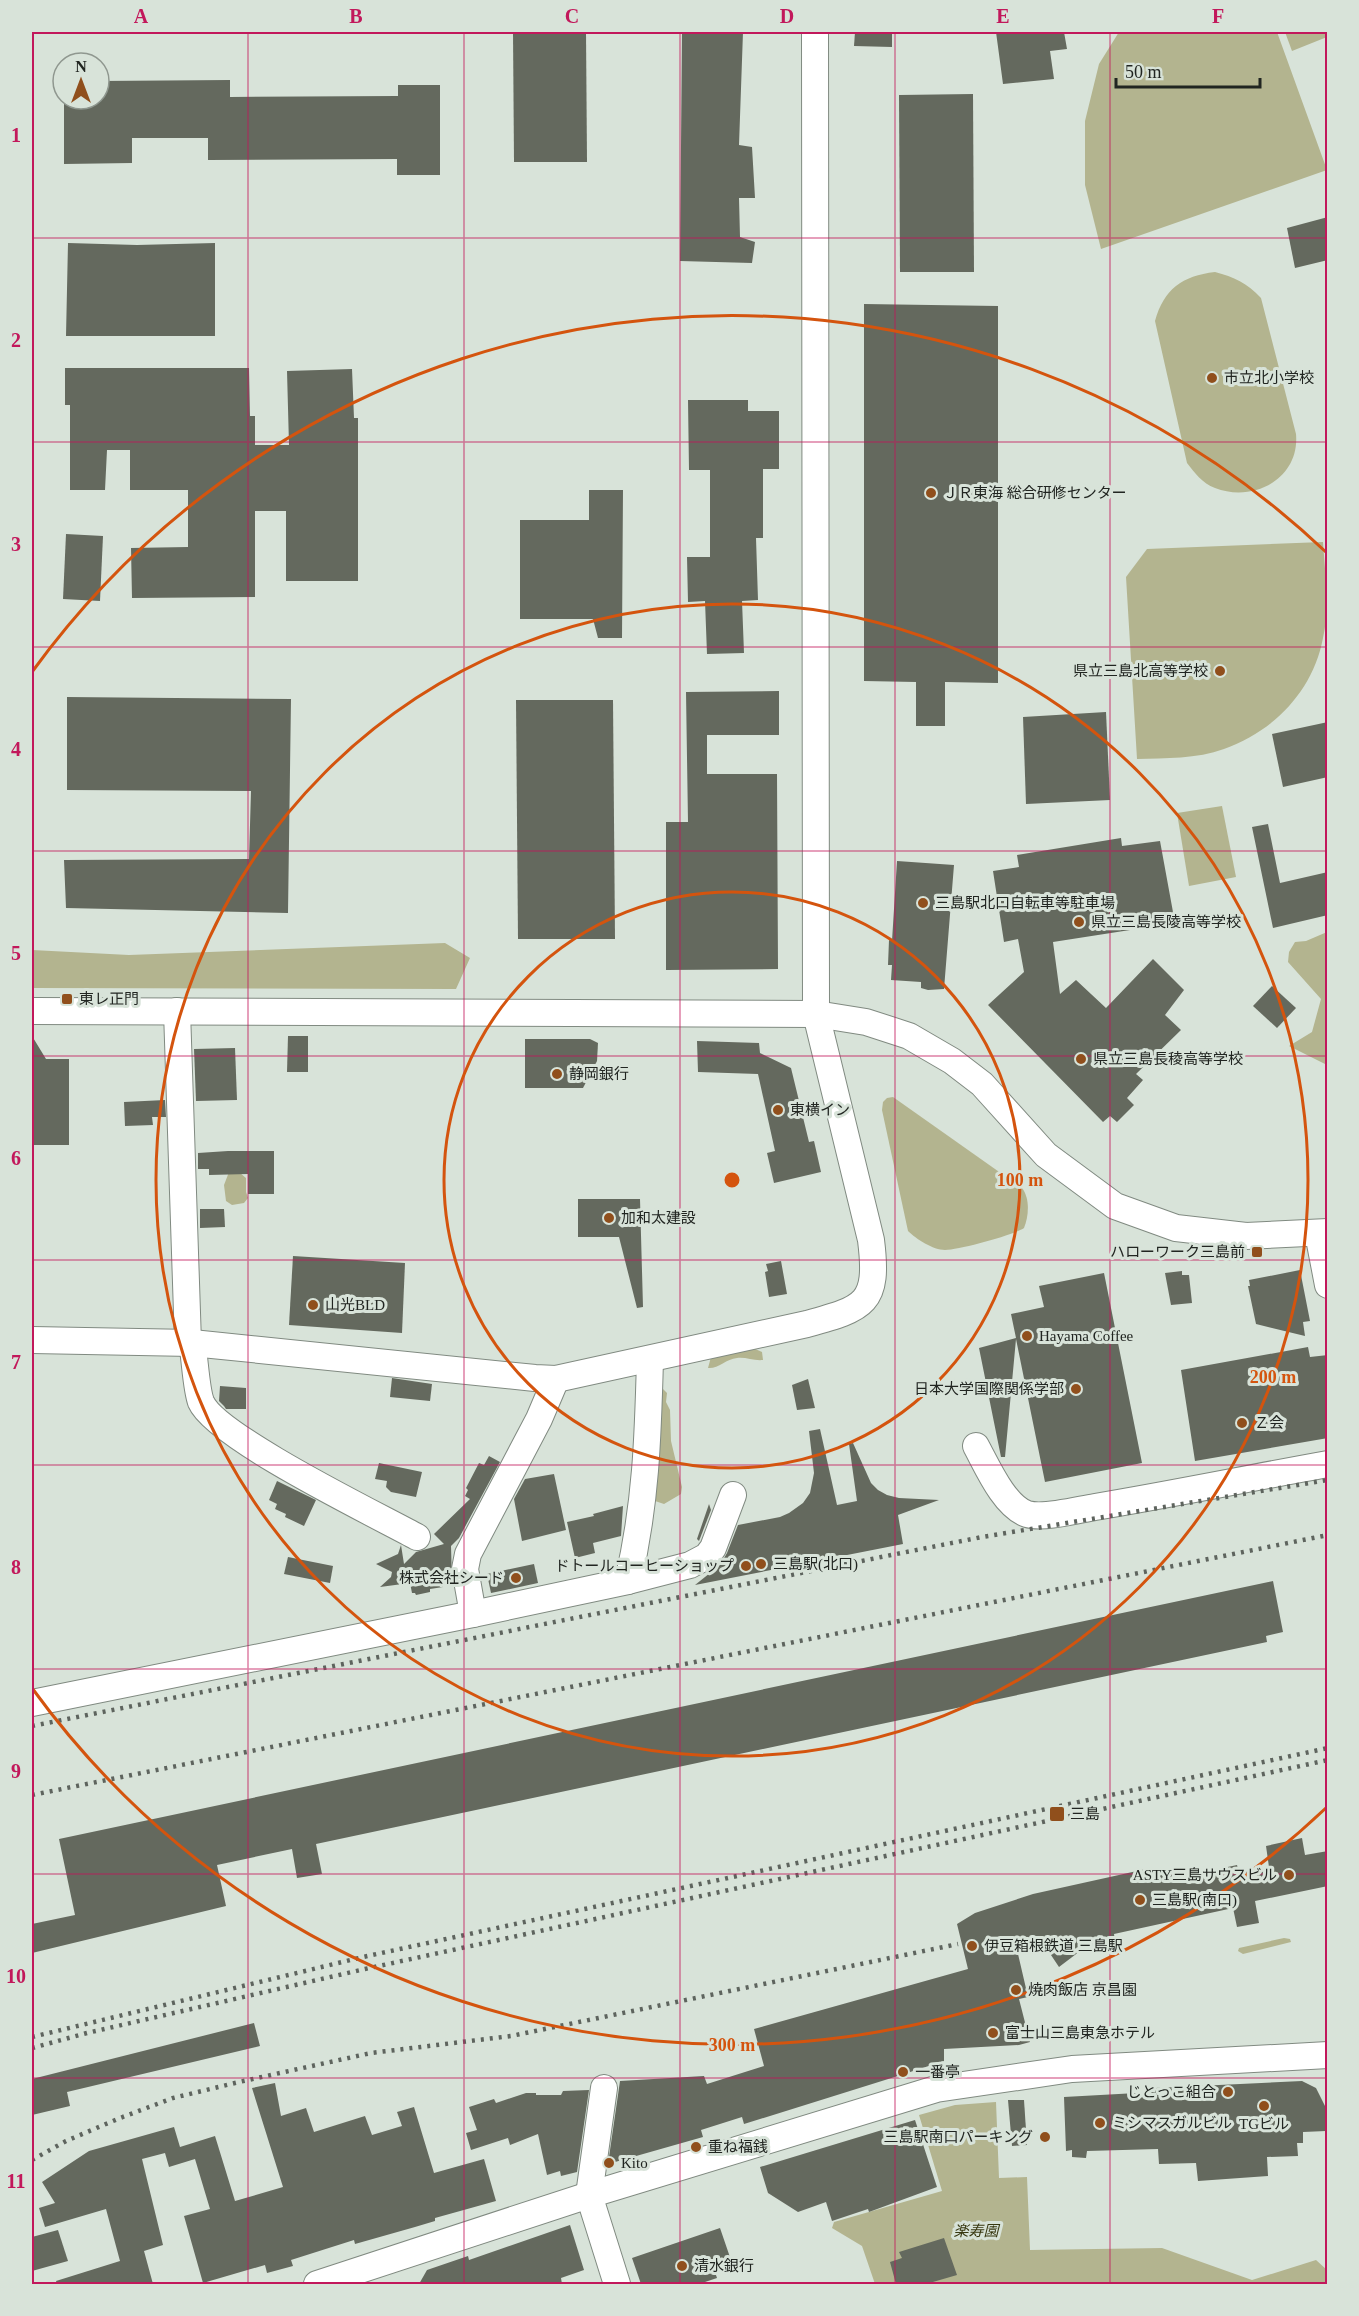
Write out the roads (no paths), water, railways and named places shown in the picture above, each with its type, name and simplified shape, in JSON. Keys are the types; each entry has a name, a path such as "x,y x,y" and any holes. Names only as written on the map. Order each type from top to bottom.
{"street":[{"path":"32,1340 190,1343 556,1379 836,1316 866,1299 872,1286 874,1269 871,1240 816,1014 815,32"},
{"path":"32,1011 816,1014 866,1022 909,1036 952,1061 982,1084 1046,1155 1115,1206 1176,1228 1246,1236 1323,1232 1328,1285"},
{"path":"177,1011 190,1343 201,1402 214,1420 237,1437 417,1537"},
{"path":"628,1581 638,1537 646,1479 650,1359"},
{"path":"473,1614 465,1569 468,1554 538,1419 556,1379"},
{"path":"976,1446 994,1480 1016,1507 1028,1514 1043,1515 1328,1464"},
{"path":"32,1703 473,1614 628,1581 690,1565 707,1556 713,1548 733,1496"},
{"path":"317,2284 589,2195 936,2089 1072,2069 1328,2055"},
{"path":"604,2088 589,2195 616,2284"}],"railway":[{"path":"32,1726 982,1537 1328,1480"},
{"path":"32,1795 1328,1535"},
{"path":"32,2037 363,1957 1328,1748"},
{"path":"32,2048 87,2033 365,1969 1328,1760"},
{"path":"32,2160 66,2141 173,2098 239,2082 371,2053 511,2036 958,1944"}],"place":[{"name":"市立北小学校","path":"1212,378"},
{"name":"ＪＲ東海 総合研修センター","path":"931,493"},
{"name":"県立三島北高等学校","path":"1220,671"},
{"name":"三島駅北口自転車等駐車場","path":"923,903"},
{"name":"県立三島長陵高等学校","path":"1079,922"},
{"name":"東レ正門","path":"67,999"},
{"name":"県立三島長稜高等学校","path":"1081,1059"},
{"name":"静岡銀行","path":"557,1074"},
{"name":"東横イン","path":"778,1110"},
{"name":"加和太建設","path":"609,1218"},
{"name":"ハローワーク三島前","path":"1257,1252"},
{"name":"山光BLD","path":"313,1305"},
{"name":"Hayama Coffee","path":"1027,1336"},
{"name":"日本大学国際関係学部","path":"1076,1389"},
{"name":"Ｚ会","path":"1242,1423"},
{"name":"三島駅(北口)","path":"761,1564"},
{"name":"ドトールコーヒーショップ","path":"746,1566"},
{"name":"株式会社シード","path":"516,1578"},
{"name":"三島","path":"1057,1814"},
{"name":"ASTY三島サウスビル","path":"1289,1875"},
{"name":"三島駅(南口)","path":"1140,1900"},
{"name":"伊豆箱根鉄道 三島駅","path":"972,1946"},
{"name":"焼肉飯店 京昌園","path":"1016,1990"},
{"name":"富士山三島東急ホテル","path":"993,2033"},
{"name":"一番亭","path":"903,2072"},
{"name":"じとっこ組合","path":"1228,2092"},
{"name":"TGビル","path":"1264,2106"},
{"name":"ミシマスガルビル","path":"1100,2123"},
{"name":"三島駅南口パーキング","path":"1045,2137"},
{"name":"重ね福銭","path":"696,2147"},
{"name":"Kito","path":"609,2163"},
{"name":"清水銀行","path":"682,2266"}],"park label":[{"name":"楽寿園","path":"976,2231"}]}
